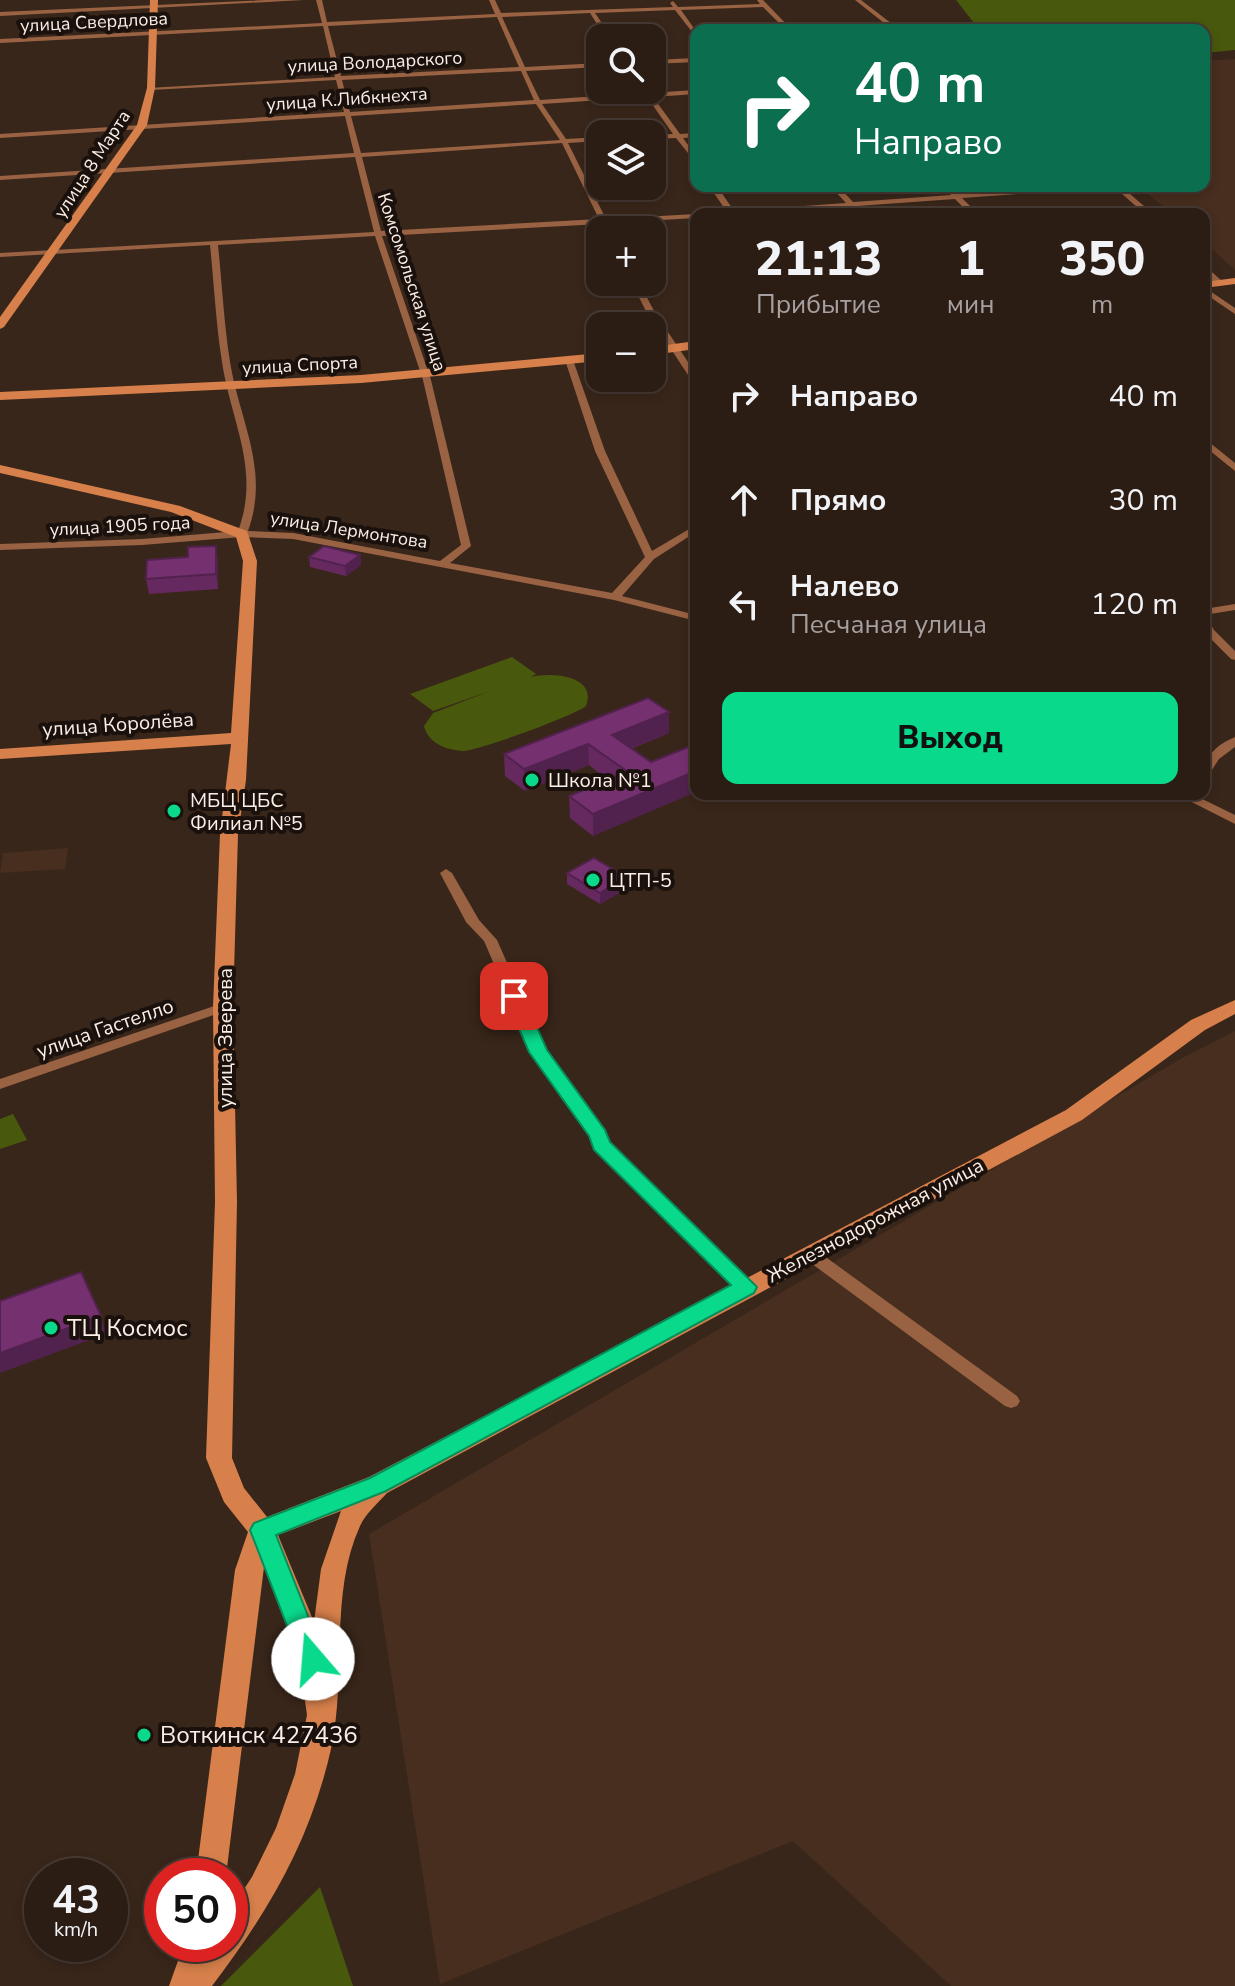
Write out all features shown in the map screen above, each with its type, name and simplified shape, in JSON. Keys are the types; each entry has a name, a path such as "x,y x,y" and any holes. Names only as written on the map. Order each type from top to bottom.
{"main road":[{"name":"улица 8 Марта","path":"0,325 142,125 151,88 155,3"},
{"path":"1210,285 1235,281"},
{"path":"666,349 690,346"},
{"name":"улица Спорта","path":"0,396 425,375 586,358"},
{"name":"улица Лермонтова","path":"0,469 175,509 242,534"},
{"name":"улица Зверева","path":"242,534 250,561 237,780 229,834 223,1007 226,1202 219,1458 233,1494 262,1530 305,1636 313,1659 322,1716"},
{"name":"улица Королёва","path":"0,754 239,738"},
{"name":"Железнодорожная улица","path":"378,1485 1074,1115 1198,1025 1235,1006"},
{"path":"213,1858 249,1570 262,1530 378,1485"},
{"path":"248,1914 278,1860 312,1765 322,1716 333,1568 349,1520 378,1485"},
{"path":"185,1986 194,1962"},
{"path":"192,1986 210,1962"}],"street":[{"path":"0,14 155,3 301,0"},
{"name":"Комсомольская улица","path":"319,0 378,234 425,375 466,546 443,563"},
{"path":"492,0 537,101 564,141 601,216"},
{"path":"670,0 690,26"},
{"path":"858,0 889,24"},
{"path":"762,3 783,24"},
{"name":"улица Свердлова","path":"0,41 762,3"},
{"path":"592,12 600,24"},
{"path":"666,61 690,60"},
{"name":"улица Володарского","path":"151,88 586,66"},
{"name":"улица К.Либкнехта","path":"666,93 690,92"},
{"name":"улица К.Либкнехта","path":"0,136 586,97"},
{"path":"655,104 690,152"},
{"path":"666,136 690,135"},
{"path":"0,178 586,140"},
{"path":"840,192 855,208"},
{"path":"952,192 968,208"},
{"path":"803,208 1022,192"},
{"path":"1124,192 1142,208"},
{"path":"666,218 690,216"},
{"path":"0,255 586,222"},
{"path":"214,245 231,386 241,416 255,484 254,500 242,534"},
{"path":"1210,273 1219,283"},
{"path":"1210,292 1235,312"},
{"path":"642,296 690,371"},
{"path":"569,360 600,451 650,557"},
{"path":"1210,446 1235,468"},
{"path":"615,597 650,557 690,532"},
{"name":"улица Лермонтова","path":"242,534 293,536 443,563 615,597 690,616"},
{"name":"улица 1905 года","path":"0,547 142,542 242,534"},
{"path":"1210,611 1235,607"},
{"path":"1210,632 1235,657"},
{"path":"1210,763 1235,741"},
{"path":"1197,800 1235,820"},
{"path":"446,873 473,922 490,940 539,1052 598,1135 601,1145 746,1287"},
{"name":"улица Гастелло","path":"0,1084 223,1007"},
{"path":"810,1254 1011,1401"}],"shaded area":[{"path":"1235,59 1235,270 1210,247 1210,208 1165,208 1146,192 1210,192 1210,61"},
{"path":"68,848 65,869 0,873 3,853"},
{"path":"1235,1031 1235,1986 951,1986 793,1841 440,1984 369,1534 1184,1057"}],"green space":[{"path":"956,0 1235,0 1235,50 1210,52 1210,24 974,23"},
{"path":"512,657 536,674 531,677 560,676 579,682 588,696 586,706 546,725 463,751 450,749 429,737 424,726 433,713 490,691 433,711 410,694"},
{"path":"13,1114 27,1140 0,1149 0,1119"},
{"path":"320,1887 353,1986 221,1986"}],"building":[{"path":"216,546 216,574 146,579 147,560 188,557 188,547"},
{"path":"324,546 360,555 345,566 309,557"},
{"path":"648,698 669,712 612,735 651,762 690,746 690,774 593,814 569,796 628,772 588,744 524,769 504,754"},
{"path":"594,858 626,877 600,893 567,873"},
{"path":"81,1272 101,1316 0,1353 0,1301"}],"place":[{"name":"Школа №1","path":"532,780"},
{"name":"МБЦ ЦБС Филиал №5","path":"174,811"},
{"name":"ЦТП-5","path":"593,880"},
{"name":"ТЦ Космос","path":"51,1328"},
{"name":"Воткинск 427436","path":"144,1735"}],"route":[{"path":"313,1659 262,1530 378,1485 746,1287 601,1145 598,1135 539,1052 514,996"}]}
